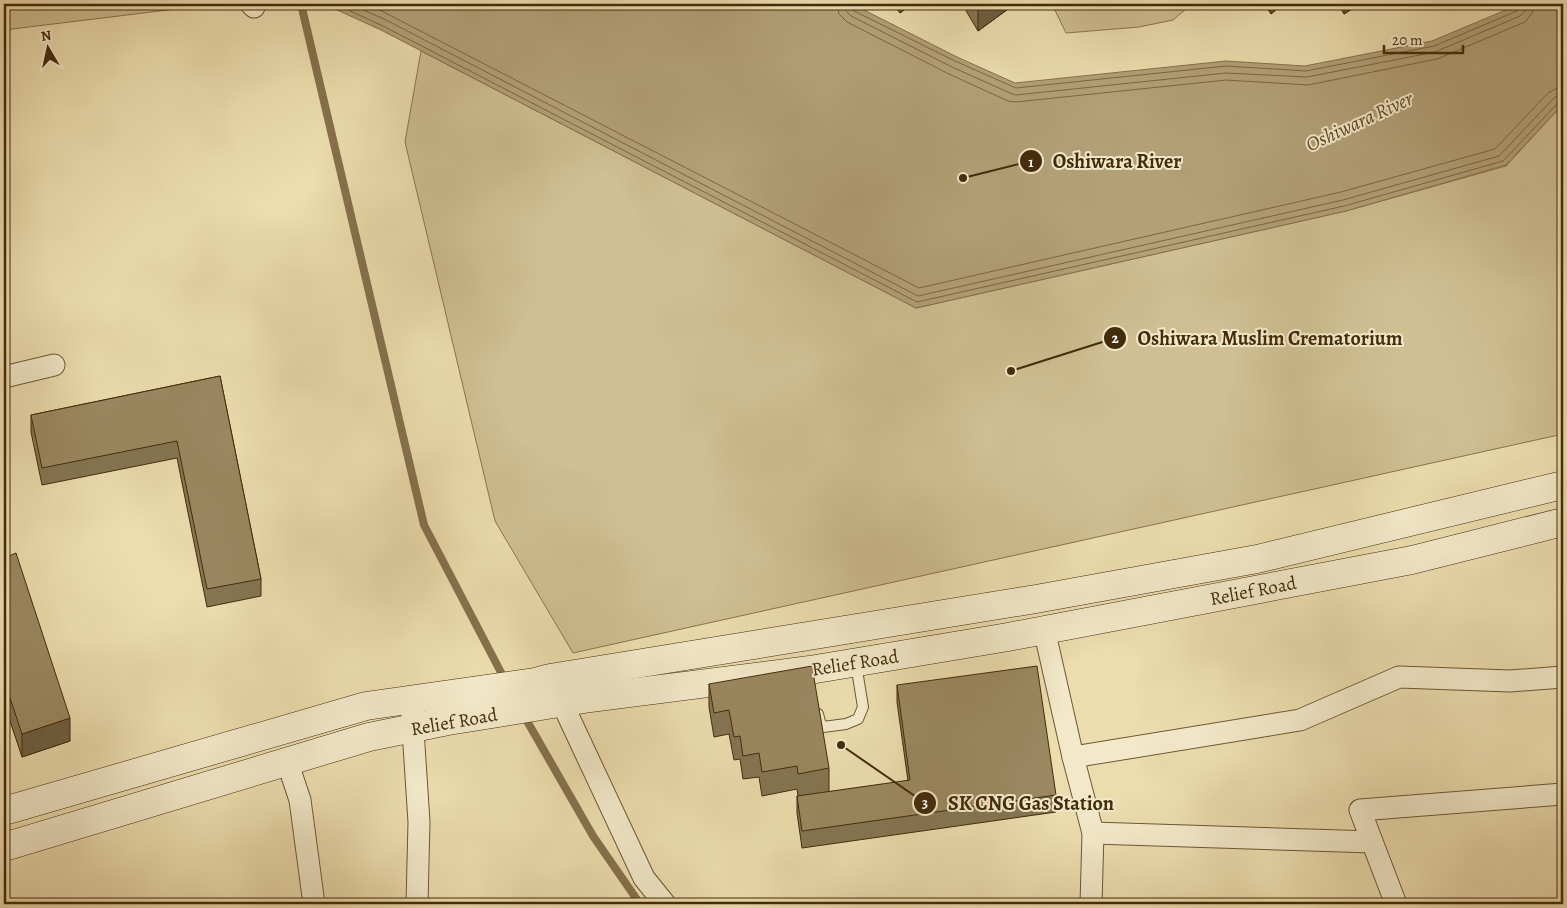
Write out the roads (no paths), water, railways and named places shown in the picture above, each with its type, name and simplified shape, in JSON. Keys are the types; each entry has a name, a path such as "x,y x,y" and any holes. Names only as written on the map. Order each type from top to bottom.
{"street":[{"path":"4,377 54,365"},
{"name":"Relief Road","path":"4,811 366,706 411,700 445,708 548,692 895,622 1036,599 1257,559 1563,485"},
{"name":"Relief Road","path":"548,692 811,674 856,663 1124,615 1412,560 1563,522"},
{"path":"895,622 902,655"},
{"path":"1044,629 1073,757 1093,833 1091,904"},
{"path":"1073,757 1300,720 1399,677 1510,681 1563,677"},
{"path":"548,692 644,878 665,904"},
{"path":"411,700 419,822 417,904"},
{"name":"Relief Road","path":"4,847 369,737 413,728 445,708"},
{"path":"287,761 300,800 314,904"},
{"path":"1396,904 1360,810 1563,794"},
{"path":"1093,833 1372,842"}],"lane":[{"path":"816,704 823,727 846,724 858,719 864,707 856,663"}],"water":[{"path":"324,4 852,4 957,57 1015,83 1226,61 1305,66 1432,41 1520,4 1563,4 1563,104 1506,165 1346,211 916,308 381,30"}],"waterway":[{"path":"301,4 424,525 506,682"},
{"path":"523,714 593,836 640,904"}],"place":[{"name":"Oshiwara River","path":"963,178"},
{"name":"Oshiwara Muslim Crematorium","path":"1011,371"},
{"name":"SK CNG Gas Station","path":"841,745"}]}
